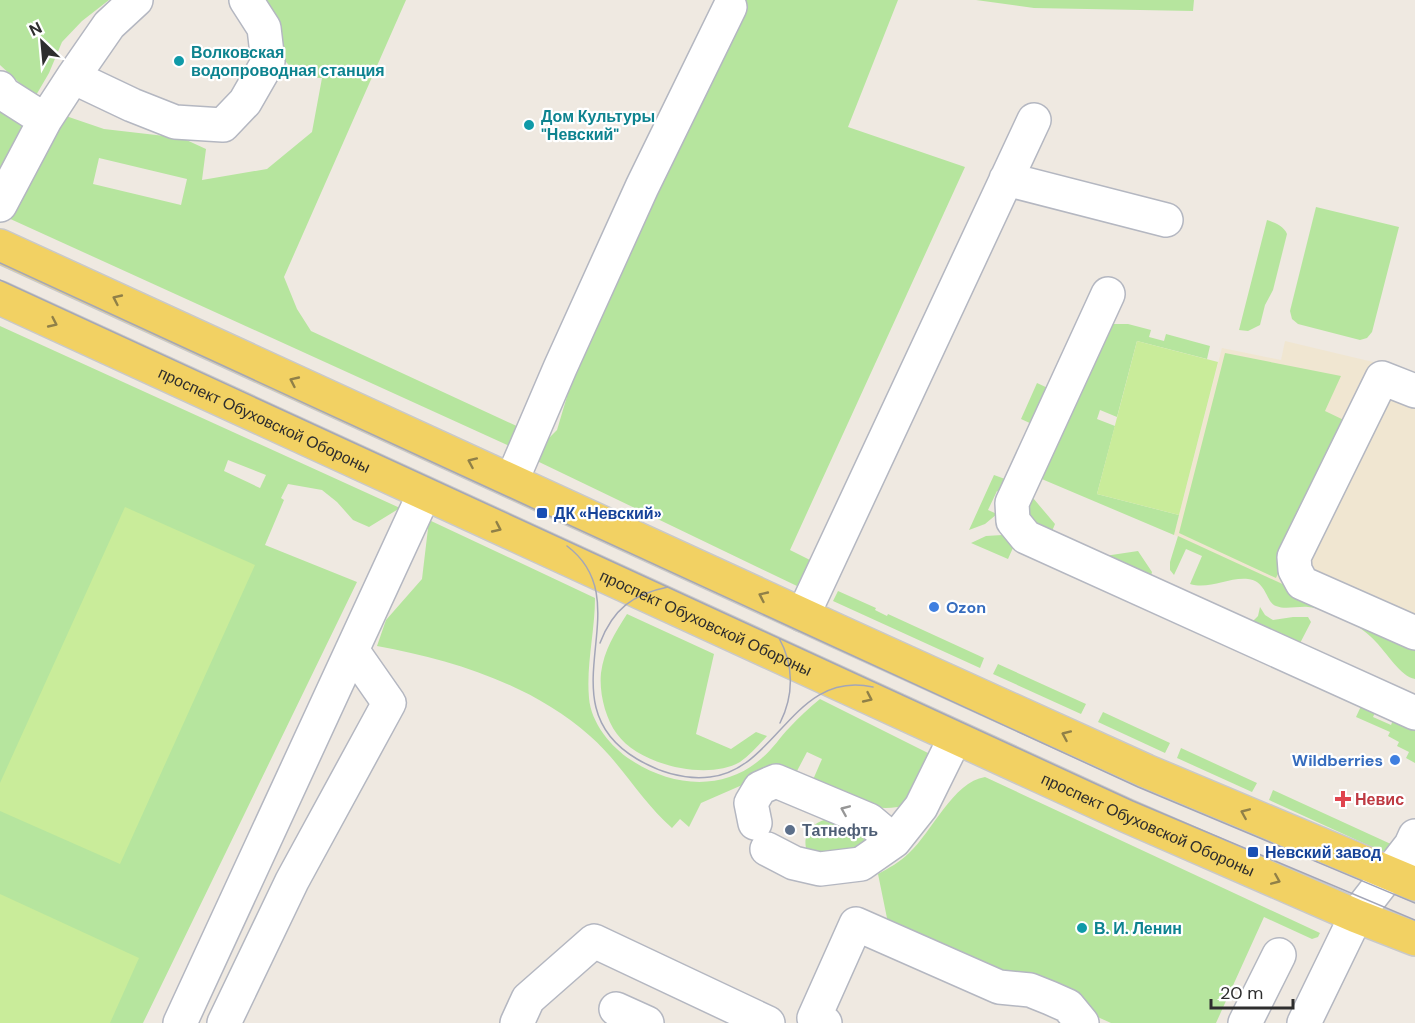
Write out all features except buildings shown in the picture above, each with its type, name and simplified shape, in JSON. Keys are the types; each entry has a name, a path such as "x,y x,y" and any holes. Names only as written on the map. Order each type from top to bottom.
{"main road":[{"path":"0,246 1146,771 1402,878"},
{"name":"проспект Обуховской Обороны","path":"0,298 1127,816 1356,916 1415,939"}],"lane":[{"path":"0,205 45,120 73,76 109,25 136,0"},
{"path":"73,76 132,105 175,122 223,125 244,102 267,62 264,28 246,0"},
{"path":"512,480 642,187 729,7"},
{"path":"0,88 4,94 45,120"},
{"path":"803,615 1034,120"},
{"path":"1006,179 1166,220"},
{"path":"1108,294 1012,503 1013,521 1026,537 1415,713"},
{"path":"1415,391 1382,378 1294,558 1295,570 1302,583 1415,633"},
{"path":"180,1023 424,494"},
{"path":"224,1023 292,881 389,703 352,650"},
{"path":"894,841 869,820 776,781 760,788 751,803 761,836 794,863 820,869 861,864 894,841 921,807 956,738"},
{"path":"1304,1023 1356,916 1402,878 1415,836"},
{"path":"825,1023 814,1018 856,924 999,987 1030,990 1059,1002 1068,1006 1082,1023"},
{"path":"517,1023 528,999 594,941 768,1023"},
{"path":"1245,1023 1279,955 1290,977"},
{"path":"1290,977 1325,979"},
{"path":"1270,1023 1290,977"},
{"path":"616,1009 647,1023"}],"shaded area":[{"path":"1285,341 1415,372 1415,645 1174,535 1222,348 1281,360"}],"green space":[{"path":"0,0 109,0 82,21 62,42 49,73 35,97 0,65"},
{"path":"261,0 406,0 284,277 297,309 311,331 521,428 516,449 6,217 60,114 104,129 182,138 206,149 202,180 267,169 312,132 322,78 301,77 286,62","holes":["99,158 187,179 181,205 93,184"]},
{"path":"744,0 898,0 848,127 965,167 790,550 810,560 797,586 537,461 541,437 549,438 557,430 571,383 742,9"},
{"path":"976,0 1194,0 1193,11 1034,8"},
{"path":"0,99 35,121 0,183"},
{"path":"1316,207 1399,227 1372,332 1367,338 1360,340 1298,324 1292,319 1290,311"},
{"path":"1267,220 1276,223 1287,234 1273,290 1265,305 1260,325 1248,331 1239,330"},
{"path":"1111,324 1128,324 1151,330 1149,337 1164,341 1166,334 1210,346 1207,359 1137,341 1117,417 1100,410 1097,419 1115,426 1097,494 1179,515 1174,535 1037,477"},
{"path":"0,326 400,508 369,527 353,520 337,502 322,490 288,484 281,498 284,500 265,545 357,582 143,1023 0,1023","holes":["228,460 266,475 260,488 224,471"]},
{"path":"1137,341 1218,362 1179,515 1097,494"},
{"path":"1225,353 1341,376 1325,411 1348,422 1276,578 1179,533"},
{"path":"1037,383 1050,389 1034,425 1021,419"},
{"path":"994,475 1005,479 1006,495 997,491 988,510 997,514 985,524 969,530"},
{"path":"1029,491 1035,493 1033,498 1055,524 1050,536 1033,528 1024,500"},
{"path":"125,507 255,565 120,864 0,811 0,783"},
{"path":"429,520 595,598 589,673 591,707 598,725 609,741 631,760 663,776 680,780 715,781 731,776 747,769 762,758 786,731 820,699 930,754 910,804 883,808 871,807 812,782 822,759 807,752 797,771 793,769 774,771 701,803 689,827 680,819 672,828 590,736 543,702 517,688 462,667 377,646 386,620 422,579"},
{"path":"1002,535 1016,541 1008,559 971,543 986,536"},
{"path":"1178,536 1415,645 1415,679 1404,674 1364,631 1351,622 1330,613 1314,608 1276,606 1259,584 1248,579 1204,585 1190,584 1202,556 1186,549 1174,575 1170,570 1170,562"},
{"path":"1138,551 1152,572 1150,580 1098,557"},
{"path":"838,591 876,608 875,610 887,616 888,614 984,658 980,668 833,601"},
{"path":"1260,607 1265,615 1273,620 1308,617 1311,622 1297,649 1252,622 1258,616"},
{"path":"627,614 714,654 696,734 731,749 756,732 767,736 744,759 726,768 710,770 674,767 641,754 627,745 617,734 604,705 601,673 607,649"},
{"path":"998,664 1086,704 1081,714 993,674"},
{"path":"1362,704 1379,704 1373,717 1391,725 1396,713 1407,726 1415,730 1415,763 1406,758 1409,752 1397,746 1399,742 1388,736 1390,732 1356,717"},
{"path":"1103,712 1170,743 1165,753 1098,722"},
{"path":"1181,748 1257,783 1252,792 1177,758"},
{"path":"985,777 1320,933 1318,937 1312,939 1264,917 1216,1023 1111,1023 888,923 878,874 898,862 918,844 963,788"},
{"path":"1273,790 1393,845 1383,852 1269,800"},
{"path":"829,819 861,834 864,839 864,848 822,857 807,851 807,834 813,826"},
{"path":"0,894 139,958 110,1023 0,1023"}],"tram line":[{"path":"0,263 1138,787 1415,903"},
{"path":"0,280 1133,801 1415,920"},
{"path":"567,546 588,569 597,595 593,682 597,710 610,736 637,759 654,768 681,776 700,778 733,770 753,757 804,706 824,692 846,685 873,687"},
{"path":"600,643 611,621 626,605 644,594 668,587"},
{"path":"779,638 790,669 788,702 780,723"}],"place":[{"name":"Волковская водопроводная станция","path":"179,61"},
{"name":"Дом Культуры \"Невский\"","path":"529,125"},
{"name":"ДК «Невский»","path":"542,513"},
{"name":"Ozon","path":"934,607"},
{"name":"Wildberries","path":"1395,760"},
{"name":"Невис","path":"1343,799"},
{"name":"Татнефть","path":"790,830"},
{"name":"Невский завод","path":"1253,852"},
{"name":"В. И. Ленин","path":"1082,928"}]}
